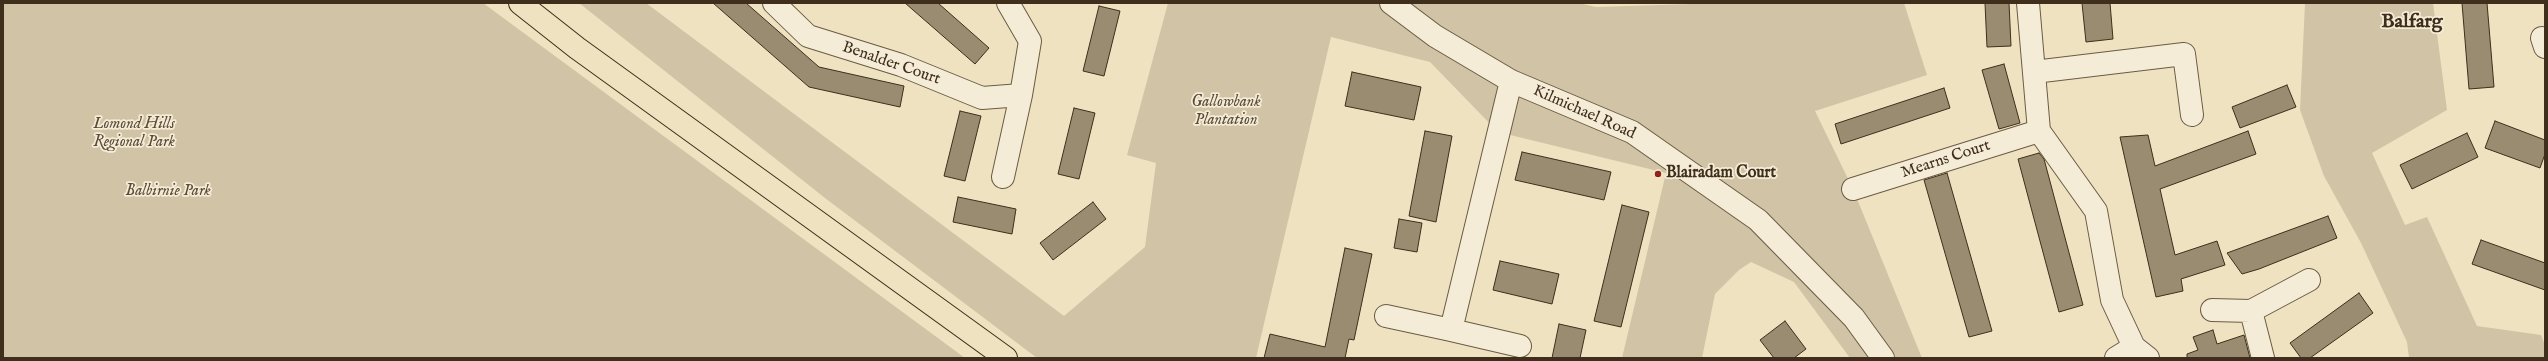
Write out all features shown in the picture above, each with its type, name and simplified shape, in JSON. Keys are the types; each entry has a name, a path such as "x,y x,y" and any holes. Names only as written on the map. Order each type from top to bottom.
{"highway":[{"path":"520,3 583,53 1006,358"}],"street":[{"name":"Benalder Court","path":"774,3 808,36 901,65 982,98 1021,95"},
{"path":"1003,178 1021,95 1030,40 1008,3"},
{"name":"Kilmichael Road","path":"1391,3 1435,36 1511,81 1632,132 1758,220 1854,318 1883,358"},
{"path":"2028,3 2039,131 2096,212 2112,300 2133,354"},
{"path":"2034,72 2184,54 2192,115"},
{"path":"1451,330 1511,81"},
{"name":"Mearns Court","path":"1853,189 2039,131"},
{"path":"2212,310 2251,312 2310,280"},
{"path":"2251,312 2263,358"},
{"path":"1386,316 1520,346"}],"green space":[{"path":"3,3 483,3 965,358 3,358"},
{"name":"Gallowbank Plantation","path":"579,3 646,3 1064,316 1145,247 1156,163 1127,155 1168,3 1578,3 1596,7 1725,3 1904,3 1927,75 1815,111 1853,189 1922,358 1850,358 1794,282 1751,262 1739,270 1715,294 1702,358 1622,358 1666,173 1498,132 1430,62 1331,37 1256,358 1037,358 825,198"},
{"path":"2305,3 2433,3 2447,110 2372,153 2405,225 2427,217 2477,326 2541,335 2545,345 2545,358 2409,358 2407,342 2361,243 2324,176 2300,110"}],"building":[{"path":"713,3 746,3 819,67 904,86 900,107 809,87"},
{"path":"905,3 938,3 989,48 975,64"},
{"path":"1985,3 2009,3 2011,46 1987,47"},
{"path":"2082,3 2110,3 2113,39 2086,42"},
{"path":"2462,3 2487,3 2494,87 2469,89"},
{"path":"1099,6 1120,11 1104,76 1083,71"},
{"path":"2004,64 2020,123 1999,129 1982,70"},
{"path":"1352,72 1421,87 1414,120 1345,106"},
{"path":"2287,85 2296,107 2240,128 2232,107"},
{"path":"1944,88 1950,108 1841,144 1835,124"},
{"path":"1074,108 1095,113 1079,179 1058,174"},
{"path":"960,111 981,116 965,181 944,176"},
{"path":"2495,121 2545,140 2545,154 2540,168 2485,148"},
{"path":"1425,131 1452,136 1436,222 1409,216"},
{"path":"2248,131 2256,154 2160,189 2175,255 2217,241 2225,265 2181,279 2183,291 2156,297 2120,137 2148,135 2155,166"},
{"path":"2467,133 2478,157 2412,189 2400,165"},
{"path":"1522,152 1611,172 1604,200 1515,180"},
{"path":"2039,153 2044,159 2083,305 2059,312 2018,159"},
{"path":"1947,173 1992,331 1969,337 1924,180"},
{"path":"958,197 1016,209 1012,234 953,222"},
{"path":"1093,202 1106,219 1053,260 1040,243"},
{"path":"1622,205 1649,212 1621,327 1594,321"},
{"path":"2328,216 2337,238 2259,269 2242,274 2227,253"},
{"path":"1399,219 1422,223 1417,252 1394,248"},
{"path":"2481,240 2545,263 2545,290 2472,264"},
{"path":"1345,248 1372,254 1354,340 1349,339 1345,358 1264,358 1270,334 1325,347"},
{"path":"1500,261 1559,274 1552,304 1493,290"},
{"path":"2359,293 2373,313 2310,358 2301,358 2290,343"},
{"path":"1785,321 1806,349 1794,358 1774,358 1760,340"},
{"path":"1559,324 1586,330 1580,358 1552,358"},
{"path":"2213,330 2217,344 2244,335 2250,358 2187,358 2187,354 2198,350 2193,337"}],"place":[{"name":"Blairadam Court","path":"1658,174"}],"district":[{"name":"Balfarg","path":"2412,23"}],"park label":[{"name":"Lomond Hills Regional Park","path":"134,134"},
{"name":"Balbirnie Park","path":"168,192"}]}
